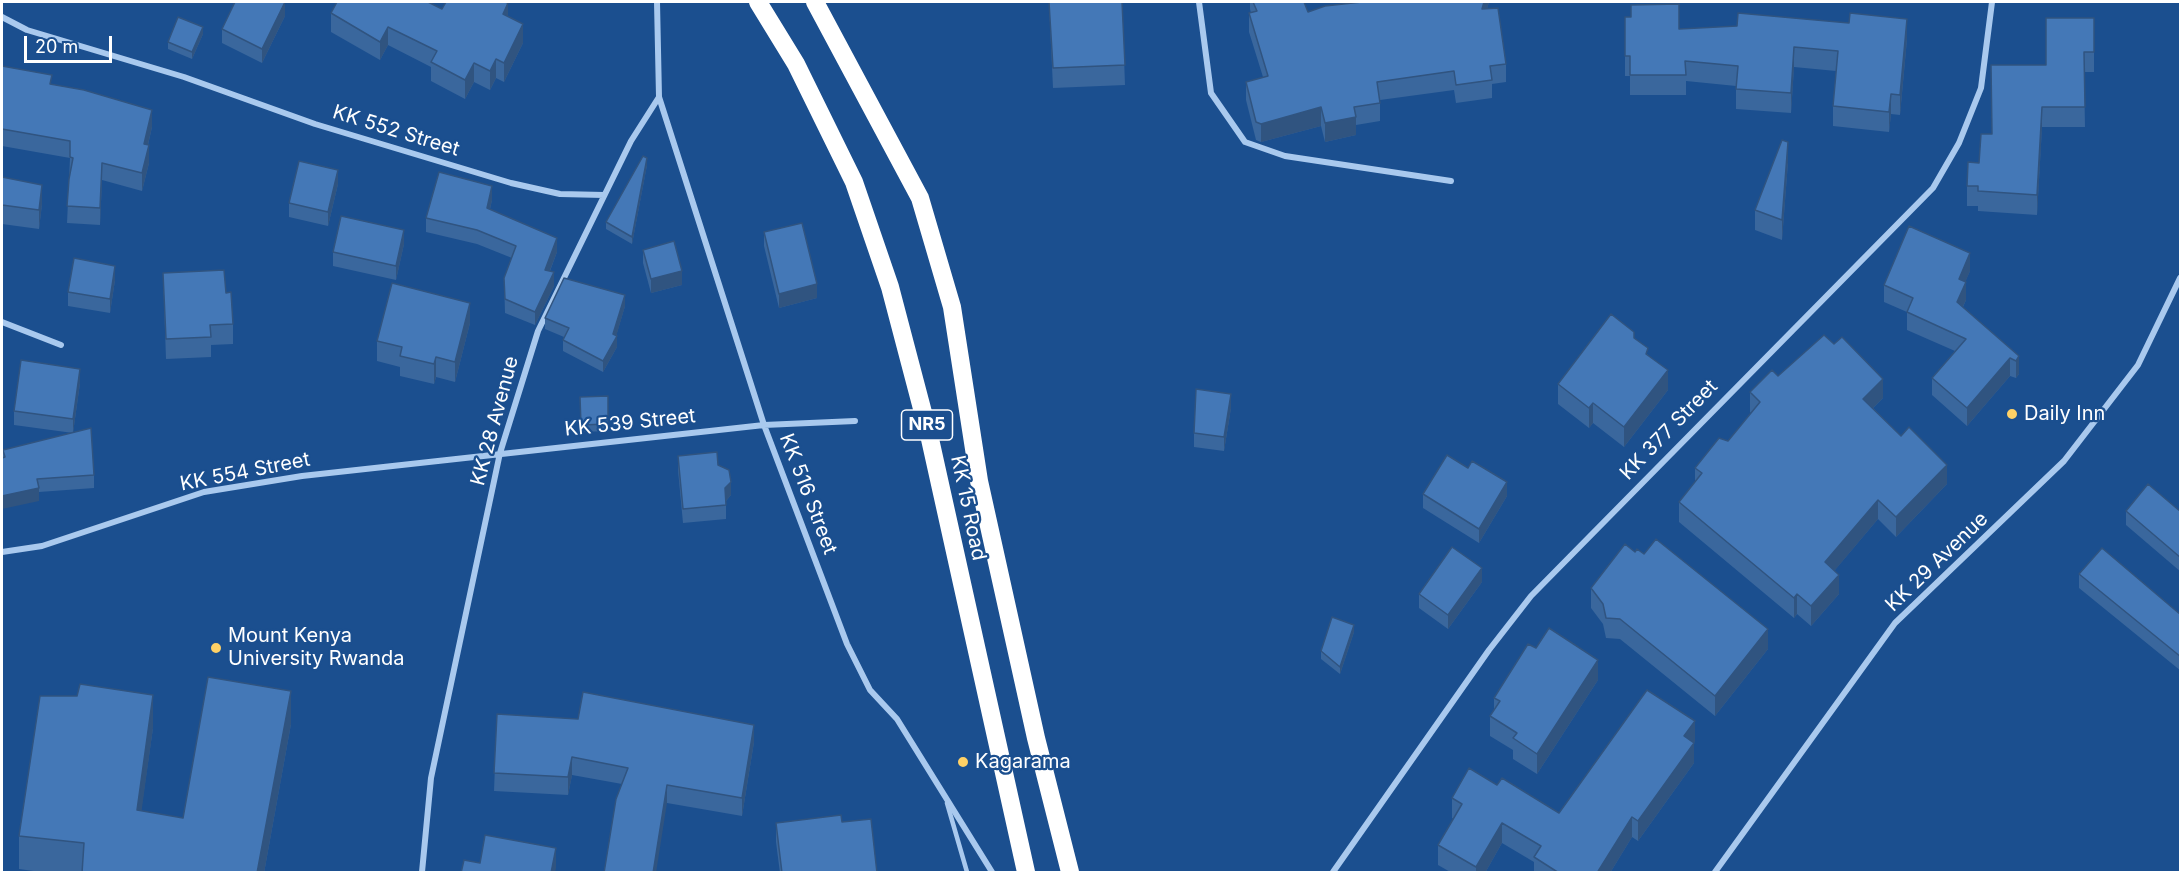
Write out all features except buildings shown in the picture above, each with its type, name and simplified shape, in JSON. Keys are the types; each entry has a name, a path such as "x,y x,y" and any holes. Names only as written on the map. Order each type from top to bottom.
{"highway":[{"name":"KK 15 Road","path":"758,2 796,63 854,182 890,287 930,439 1026,873"},
{"name":"KK 15 Road","path":"815,2 920,198 933,242 952,307 979,481 1036,738 1070,873"}],"street":[{"path":"657,2 659,97"},
{"path":"1199,2 1210,93 1245,142 1285,156 1451,180"},
{"name":"KK 377 Street","path":"1333,873 1489,650 1531,596 1933,188 1959,143 1981,88 1992,2"},
{"name":"KK 552 Street","path":"2,17 27,30 184,77 315,124 511,183 560,194 604,195"},
{"name":"KK 28 Avenue","path":"422,873 431,778 500,453 538,331 631,141 659,97"},
{"name":"KK 516 Street","path":"659,97 764,425 852,653 870,690 897,719 992,873"},
{"name":"KK 29 Avenue","path":"1715,873 1895,623 2064,461 2138,365 2181,278"},
{"path":"2,322 61,345"},
{"name":"KK 539 Street","path":"500,453 764,425 855,421"},
{"name":"KK 554 Street","path":"2,552 42,546 204,492 302,476 500,453"}],"lane":[{"path":"945,797 967,873"}],"place":[{"name":"Daily Inn","path":"2012,414"},
{"name":"Mount Kenya University Rwanda","path":"216,648"},
{"name":"Kagarama","path":"963,762"}]}
